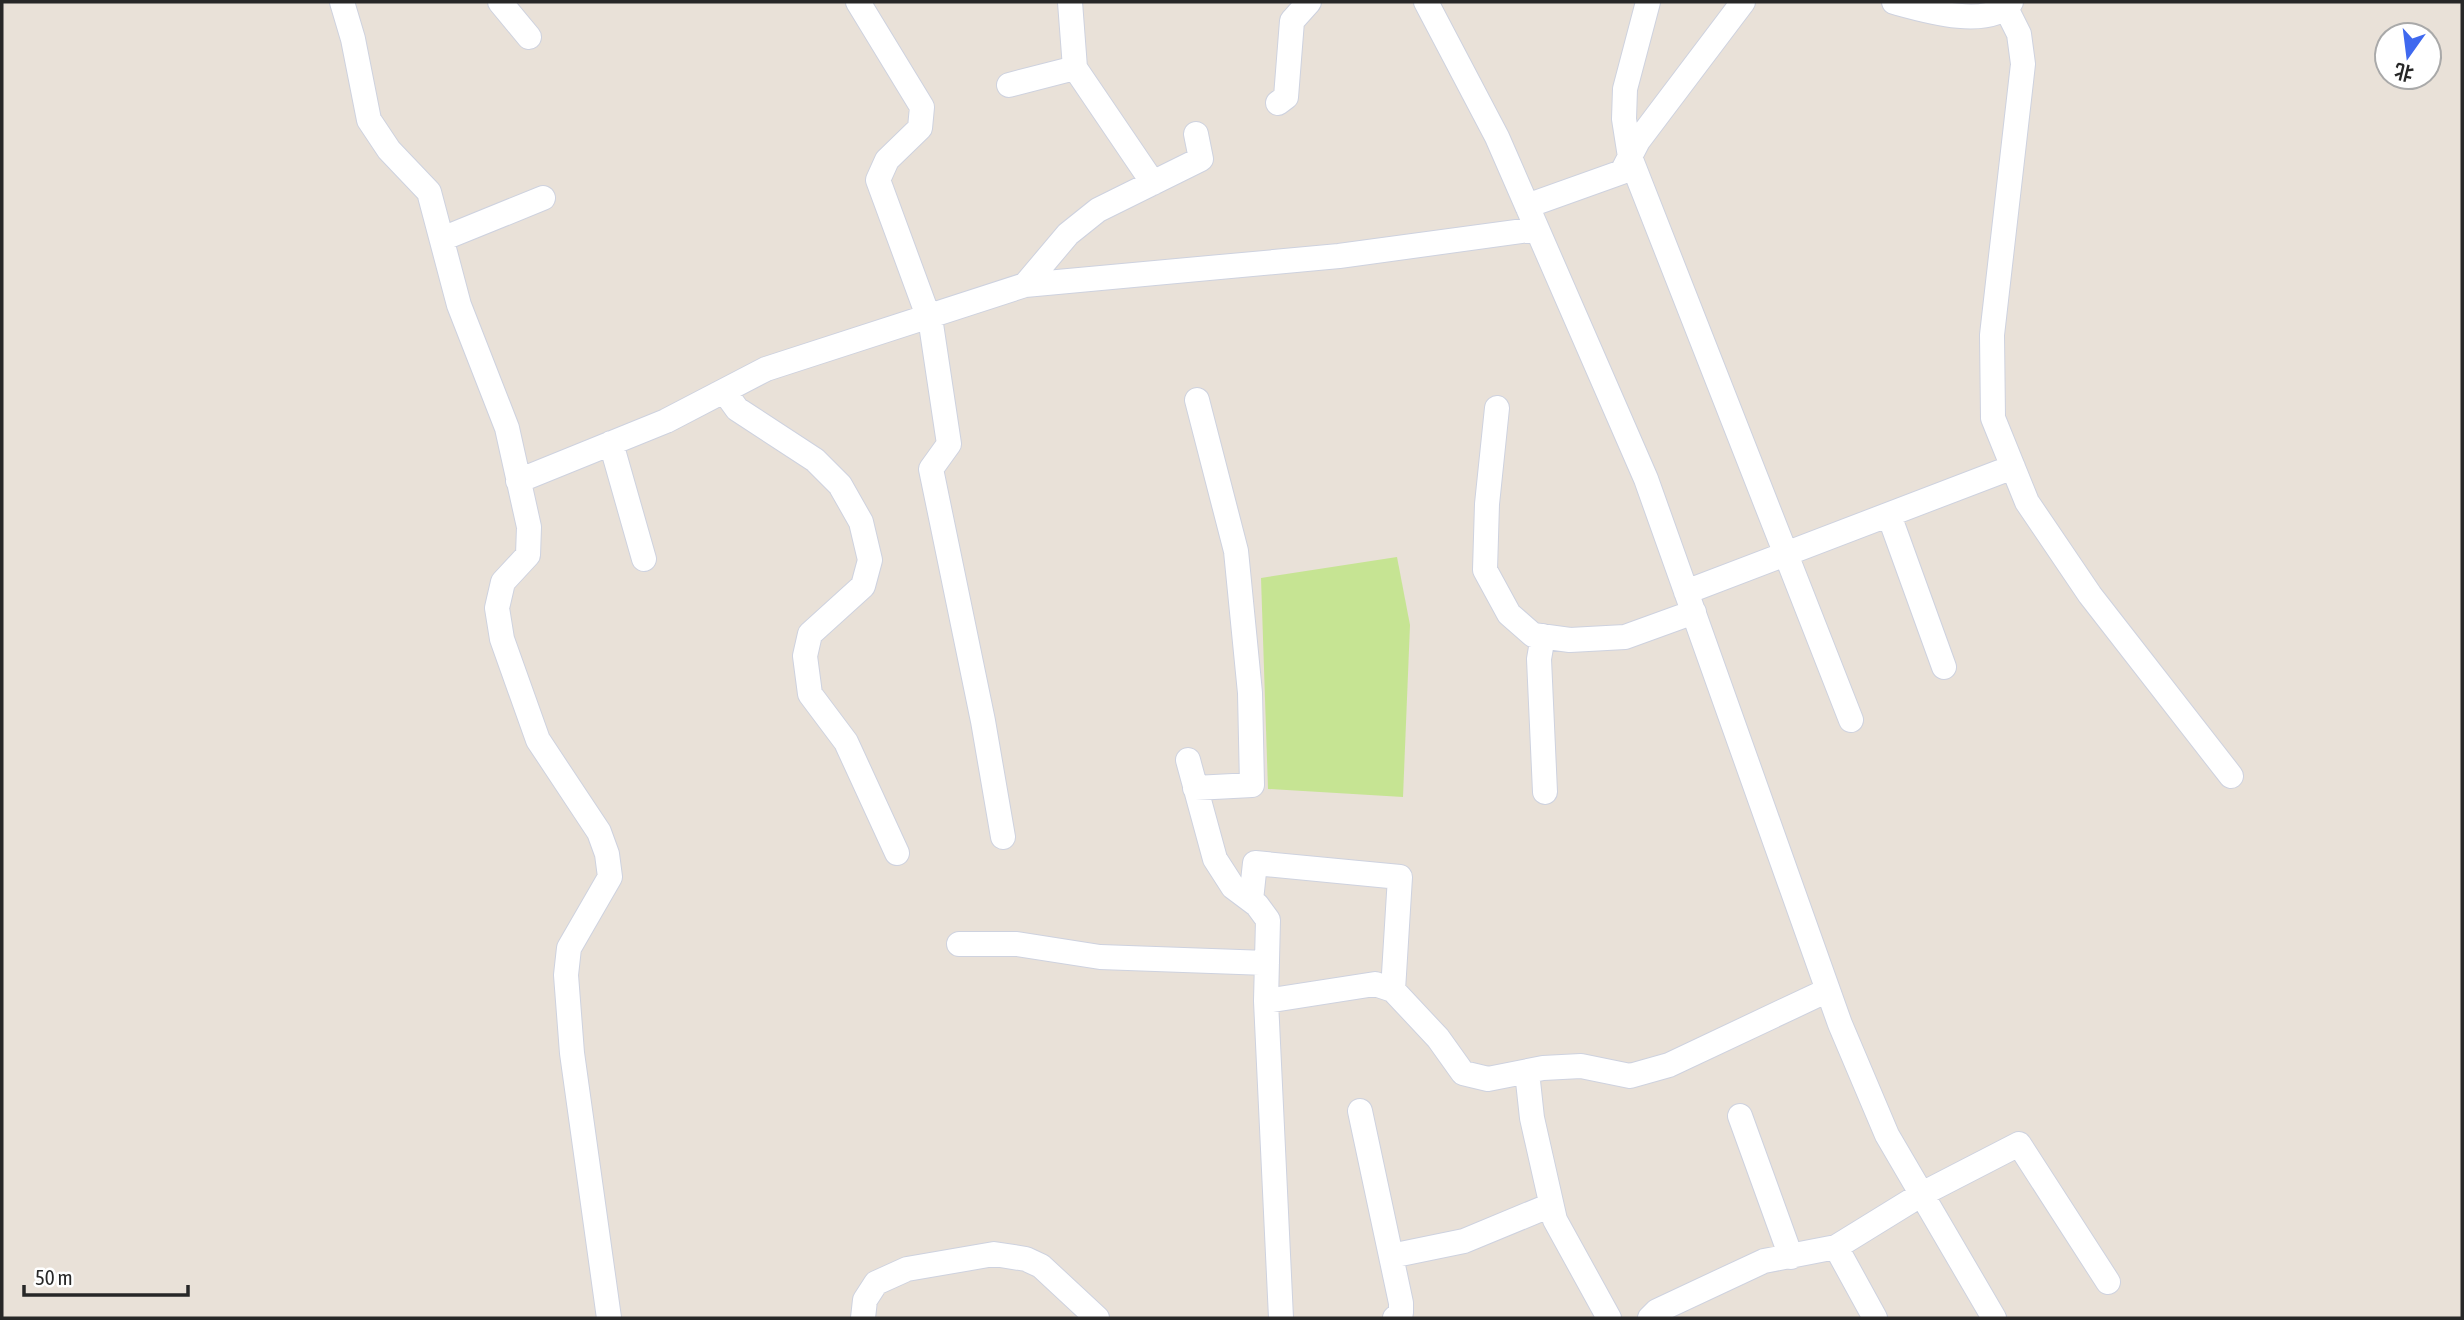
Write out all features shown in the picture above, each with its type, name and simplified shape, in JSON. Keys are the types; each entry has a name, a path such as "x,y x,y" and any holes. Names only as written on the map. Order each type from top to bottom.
{"street":[{"path":"342,2 353,39 369,120 389,150 429,192 459,305 507,428 529,527 528,555 503,582 497,608 502,639 538,740 600,832 607,854 610,877 569,948 566,975 572,1053 608,1318"},
{"path":"500,2 529,37"},
{"path":"859,2 922,107 920,128 887,160 878,180 928,315 949,444 932,470 983,721 1003,837"},
{"path":"1070,2 1075,68 1153,183"},
{"path":"1278,103 1286,97 1292,21 1309,2"},
{"path":"1426,2 1497,136 1646,479 1828,990 1887,1135 1994,1318"},
{"path":"1647,2 1625,89 1624,119 1630,157 1851,720"},
{"path":"1527,206 1622,172 1638,141 1743,2"},
{"path":"1894,2 1935,13 1985,16 2009,5 2019,34 2023,64 1992,335 1993,418 2027,502 2090,595 2231,776"},
{"path":"1009,85 1075,68"},
{"path":"1025,285 1068,234 1098,210 1201,159 1196,134"},
{"path":"442,239 543,198"},
{"path":"518,481 666,421 766,369 1025,285 1339,256 1537,229"},
{"path":"724,391 737,409 815,460 840,485 861,522 870,560 863,586 810,635 805,656 810,694 846,742 897,853"},
{"path":"1195,788 1252,785 1250,693 1236,551 1197,400"},
{"path":"1497,408 1487,504 1485,570 1509,614 1533,635 1570,640 1625,637 1785,553 2013,467"},
{"path":"611,443 644,559"},
{"path":"1889,515 1944,667"},
{"path":"1543,636 1539,659 1545,792"},
{"path":"1188,760 1215,859 1233,887 1257,905 1268,920 1266,1001 1282,1318"},
{"path":"1251,900 1255,863 1399,877 1394,990"},
{"path":"959,944 1017,944 1100,957 1267,963"},
{"path":"1266,1001 1375,984 1394,990 1438,1038 1463,1073 1488,1079 1581,1066 1630,1076 1669,1065 1828,990"},
{"path":"1527,1072 1532,1118 1550,1205 1555,1220 1609,1318"},
{"path":"1360,1111 1401,1303 1401,1313 1395,1318"},
{"path":"1740,1116 1791,1256"},
{"path":"1650,1318 1657,1311 1764,1261 1836,1247 1922,1195 2019,1144 2108,1282"},
{"path":"1391,1256 1464,1241 1550,1205"},
{"path":"1836,1247 1875,1318"},
{"path":"863,1318 865,1300 876,1283 907,1269 994,1254 1026,1259 1041,1266 1097,1318"}],"green space":[{"path":"1397,557 1410,625 1403,797 1268,789 1261,578"}]}
